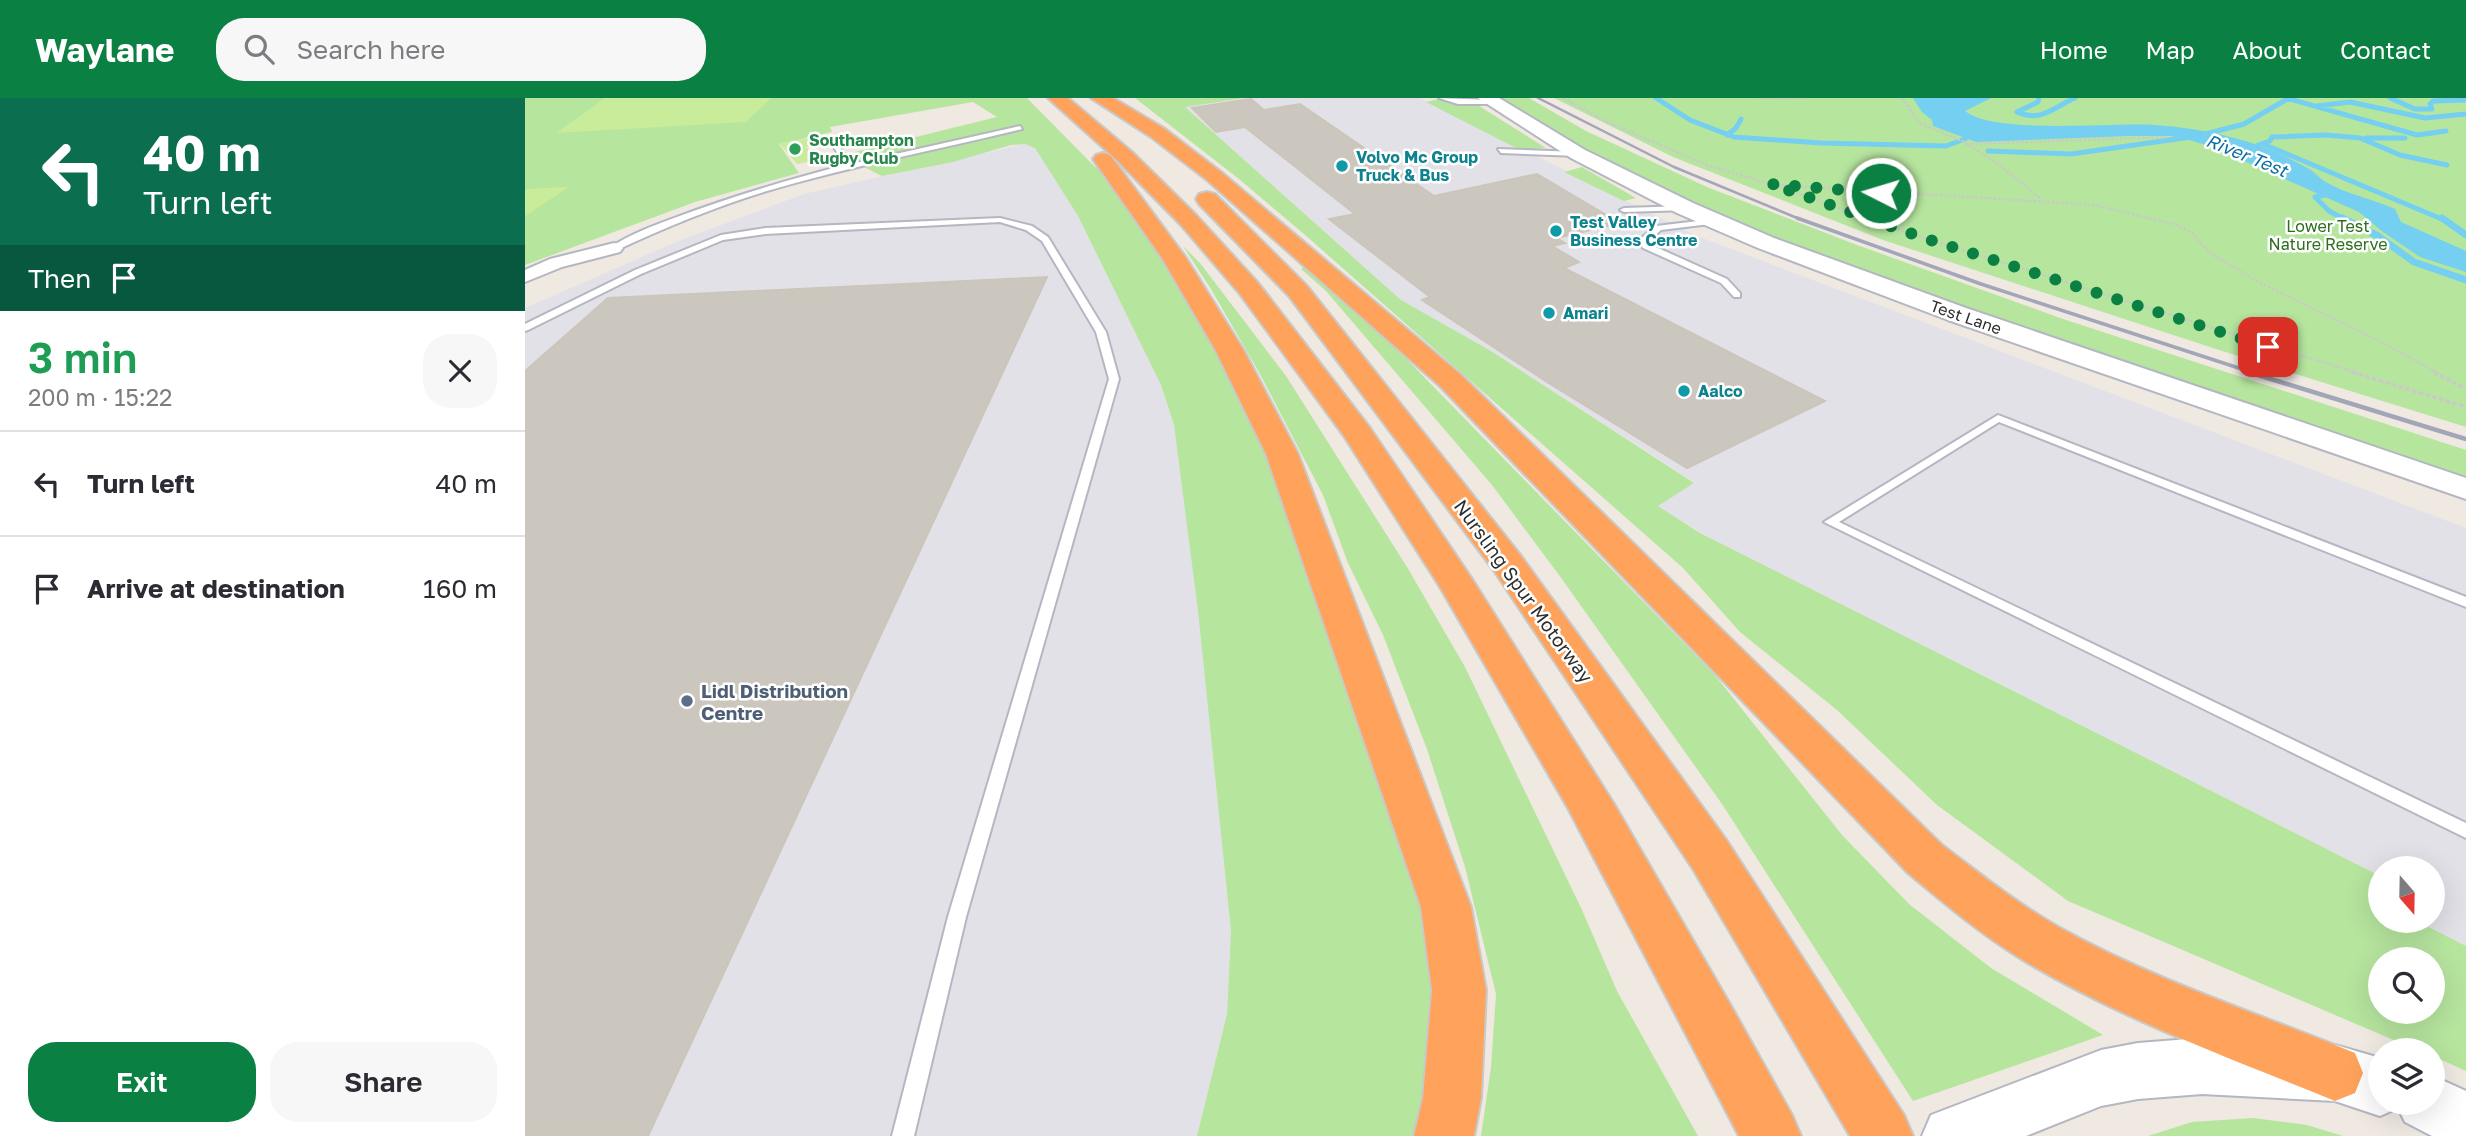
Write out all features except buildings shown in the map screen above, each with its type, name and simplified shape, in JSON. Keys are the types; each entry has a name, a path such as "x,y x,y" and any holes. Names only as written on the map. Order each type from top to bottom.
{"highway":[{"path":"1057,98 1174,258 1230,351 1282,454 1446,908 1459,990 1452,1098 1444,1136"},
{"path":"1057,98 1113,143 1179,210 1298,353 1370,449 1470,605 1610,839 1771,1136"},
{"path":"1099,98 1158,132 1214,176 1450,380 1916,850 1973,897 2041,943 2102,976 2358,1080"},
{"name":"Nursling Spur Motorway","path":"1099,98 1203,195 1298,291 1508,564 1710,855 1883,1136"}],"street":[{"name":"Test Lane","path":"1489,100 1578,154 1715,222 1957,314 2466,489"},
{"path":"525,277 556,263 614,247"},
{"path":"1952,1136 2101,1078 2138,1071 2202,1066 2358,1080"},
{"path":"2445,1112 2466,1122"}],"lane":[{"path":"1442,98 1458,102 1489,100"},
{"path":"614,247 726,200 850,167 1020,128"},
{"path":"836,148 850,167"},
{"path":"1500,155 1539,152 1578,154"},
{"path":"1624,210 1685,208"},
{"path":"525,328 618,281 721,239 765,231 1000,220 1029,228 1045,239 1101,332 1114,379 957,917 903,1136"},
{"path":"1715,222 1659,228 1643,240 1646,246 1724,281 1737,295"},
{"path":"2466,602 1998,418 1830,522 2466,831"}],"path":[{"path":"1563,98 1702,163 1771,184 1924,238 2466,407"},
{"path":"1758,98 1805,98"},
{"path":"1902,98 1919,123 1967,144 2000,165 2042,201"},
{"path":"1967,144 2168,137"},
{"path":"1771,184 2111,207 2186,228 2210,253 2257,281 2379,341 2466,388"}],"shaded area":[{"path":"1244,98 1420,98 1697,236 2466,528 2466,946 2441,933 2445,933 2445,856 2368,856 2368,870 1715,541 1657,506 1694,482 1491,351 1401,300 1184,106"},
{"path":"1025,144 1035,148 1078,216 1161,385 1174,425 1198,611 1231,931 1227,1014 1197,1136 525,1136 525,308 683,239 804,194"}],"green space":[{"path":"525,98 1027,98 1095,167 1101,166 1137,214 1211,339 1256,431 1282,493 1411,846 1440,1009 1425,1136 1197,1136 1227,1014 1231,931 1198,611 1174,425 1161,385 1078,216 1035,148 1025,144 1011,145 953,162 882,176 864,167 855,152 997,117 973,102 830,127 832,132 779,144 799,173 695,202 525,265"},
{"path":"605,98 771,98 746,122 556,133"},
{"path":"1135,98 1244,98 1185,107 1401,300 1491,351 1694,483 1658,506 1700,533 2368,870 2368,933 2441,933 2466,946 2466,1071 2445,1061 2445,1038 2389,1038 2068,901 1937,805 1837,710 1740,632 1683,568 1304,234"},
{"path":"1493,98 1529,98 1586,131 1707,187 1857,245 2063,319 2466,450 2466,482 1833,264 1626,175"},
{"name":"Lower Test Nature Reserve","path":"1554,98 2466,98 2466,427 2219,350 1883,240 1673,157"},
{"path":"1439,99 1476,104 1546,148 1520,150 1426,102"},
{"name":"Southampton Rugby Club","path":"820,136 827,143 806,147 818,160 797,164 779,143"},
{"path":"1582,167 1636,198 1624,201 1564,172"},
{"path":"569,187 525,216 525,189"},
{"path":"1183,246 1200,263 1286,376 1407,567 1465,667 1582,910 1617,991 1698,1136 1481,1136 1491,1067 1496,994 1465,867 1427,749 1383,635 1348,563 1323,495 1260,374"},
{"path":"1300,262 1384,336 1714,674 1842,835 1909,904 1991,968 2103,1035 1913,1101 1722,804 1559,575 1492,485 1326,291 1301,269 1304,267"},
{"path":"2253,1118 2307,1125 2343,1136 2148,1136 2192,1122"}],"water":[{"name":"River Test","path":"1913,98 1991,98 1965,111 2001,123 2055,126 2155,125 2235,138 2291,159 2334,186 2395,209 2401,222 2466,251 2466,272 2420,257 2359,212 2213,147 2171,136 1976,142 1933,126 1932,120 1922,112"}],"waterway":[{"path":"1656,98 1690,120 1728,135"},
{"path":"2039,98 2038,102 2017,112 2040,115 2075,98"},
{"path":"2390,98 2415,109 2432,109 2430,104 2433,101 2466,100"},
{"name":"River Test","path":"1988,151 2071,154 2198,136 2244,124 2288,99"},
{"path":"2288,99 2417,135 2446,131"},
{"path":"2317,106 2350,102 2425,118 2466,114"},
{"path":"1728,135 1741,119"},
{"path":"1728,135 1821,143 1946,146 1965,139"},
{"name":"River Test","path":"2258,145 2270,141 2272,137 2326,135 2360,138 2400,155 2447,165"},
{"path":"2366,138 2405,138"},
{"name":"River Test","path":"2263,144 2444,220"},
{"path":"2334,193 2315,197 2329,211 2346,220"},
{"path":"2342,218 2346,220"},
{"path":"2442,218 2466,235"},
{"path":"2346,220 2378,236 2414,262 2466,280"}],"railway":[{"path":"1538,98 1674,167 1798,218"},
{"path":"1798,218 1981,284 2254,373"},
{"path":"1798,218 1802,220"},
{"path":"2248,372 2466,439"}],"place":[{"name":"Southampton Rugby Club","path":"795,149"},
{"name":"Volvo Mc Group Truck & Bus","path":"1342,166"},
{"name":"Test Valley Business Centre","path":"1556,231"},
{"name":"Amari","path":"1549,313"},
{"name":"Aalco","path":"1684,391"},
{"name":"Lidl Distribution Centre","path":"687,701"}],"route":[{"path":"1881,193 1771,184 1863,218 2268,347"}]}
